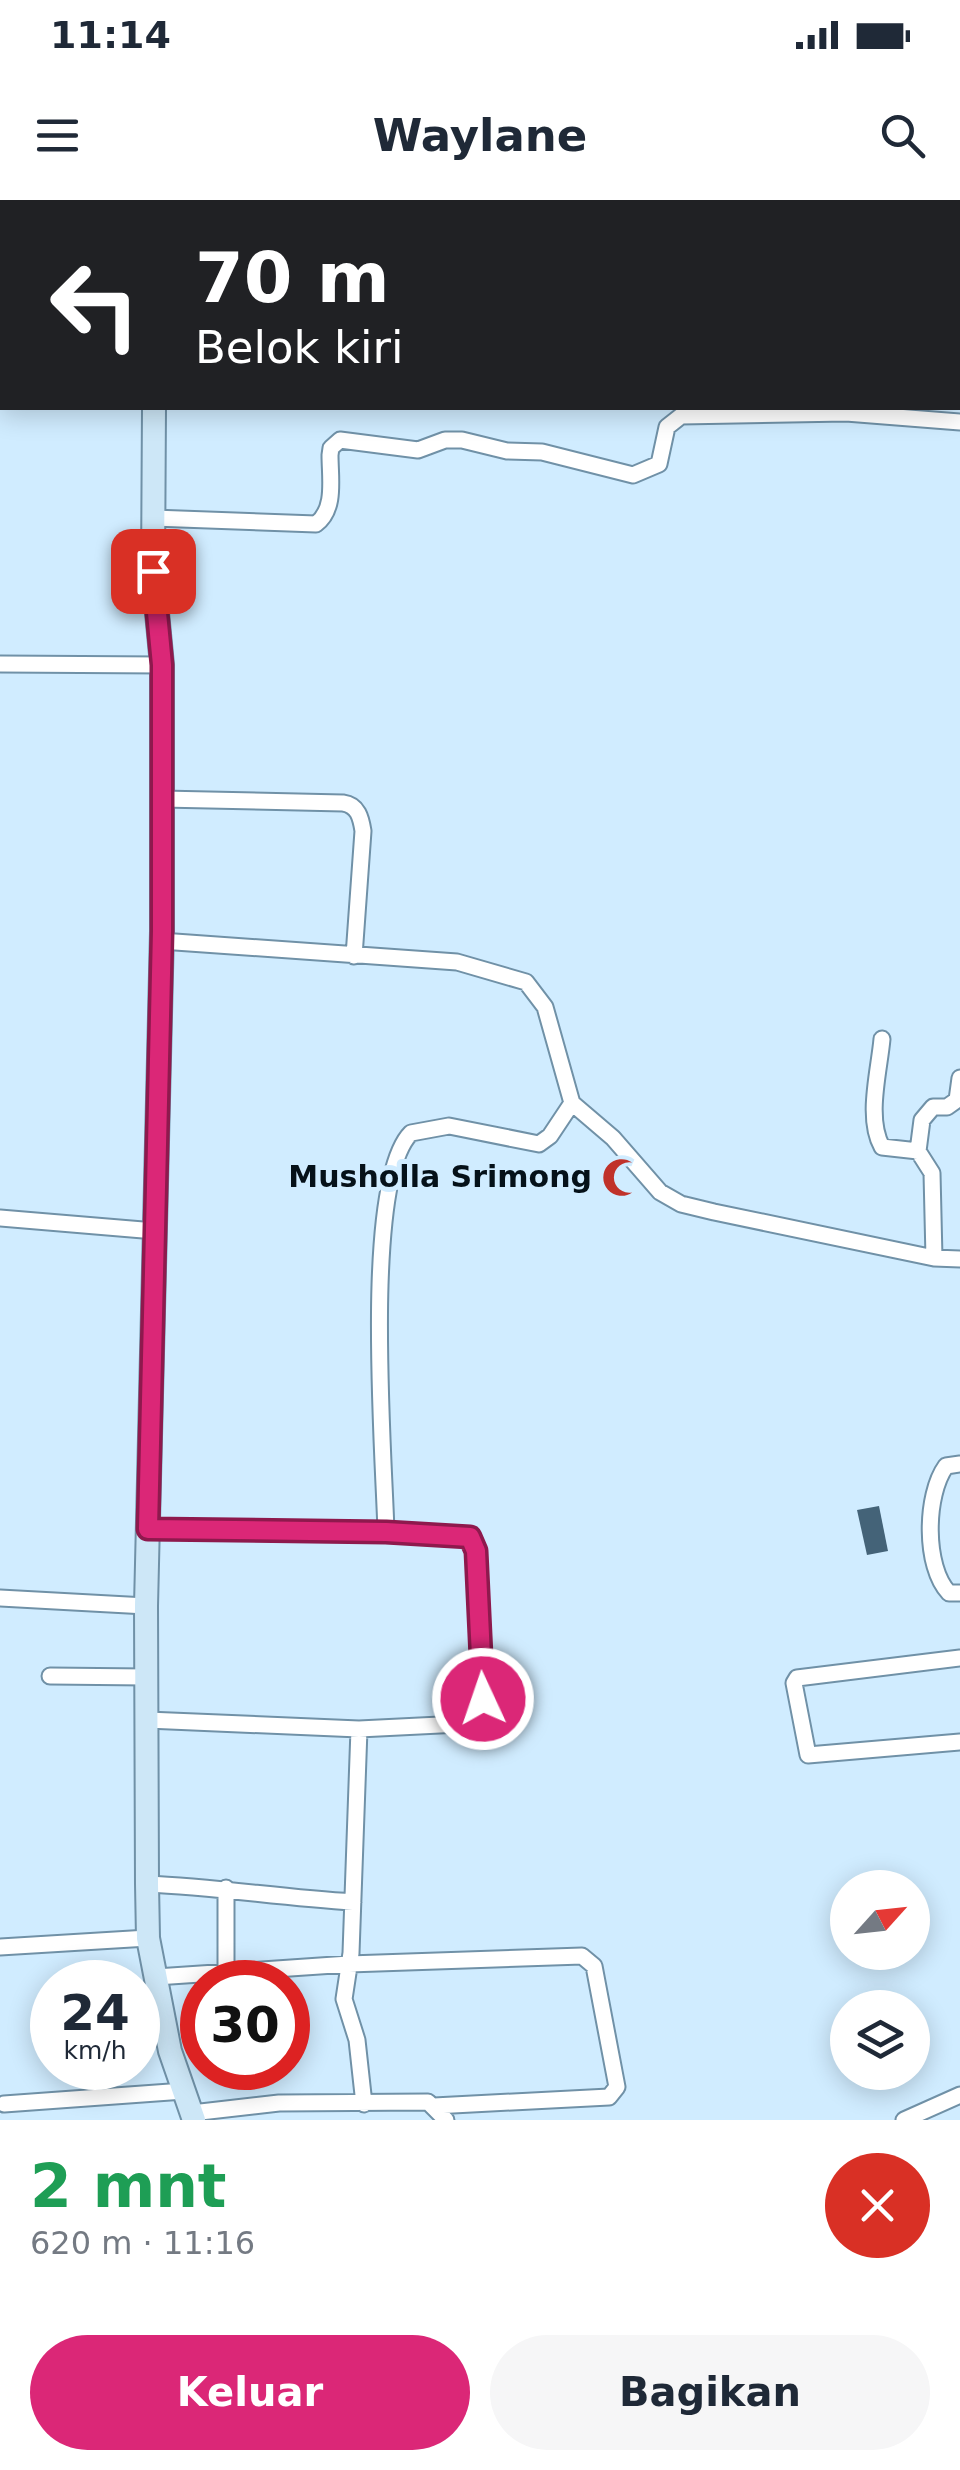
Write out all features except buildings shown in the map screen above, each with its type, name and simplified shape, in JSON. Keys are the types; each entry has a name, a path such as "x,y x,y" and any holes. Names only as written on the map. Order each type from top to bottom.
{"street":[{"path":"153,1960 147,1884 146,1606 162,941 162,665 154,601 154,410"},
{"path":"153,518 316,524 330,504 331,448 340,440 418,450 446,440 462,440 507,451 542,452 633,474 659,464 667,428 680,416 846,412 960,422"},
{"path":"0,664 162,665"},
{"path":"162,799 343,803 354,808 361,818 363,832 354,956"},
{"path":"162,941 457,962 526,982 545,1007 572,1103 613,1138 660,1192 681,1204 934,1258 960,1259"},
{"path":"882,1040 875,1123 878,1140 882,1147 918,1151"},
{"path":"934,1258 932,1172 918,1151 926,1112 957,1100 960,1078"},
{"path":"386,1532 378,1261 396,1158 411,1133 434,1127 539,1144 550,1136 572,1103"},
{"path":"0,1218 155,1231"},
{"path":"960,1464 946,1466 938,1479 931,1560 943,1586 949,1592 960,1593"},
{"path":"148,1529 466,1536 473,1541 483,1699 478,1712 460,1724 358,1729 148,1720"},
{"path":"0,1598 146,1606"},
{"path":"960,1658 797,1678 794,1683 808,1755 960,1742"},
{"path":"50,1676 146,1677"},
{"path":"358,1729 353,1902 344,1999 357,2040 364,2104"},
{"path":"147,1884 353,1902"},
{"path":"226,1888 226,1960"},
{"path":"0,1947 148,1938"},
{"path":"310,1967 582,1956 594,1966 618,2087 610,2097 434,2106"},
{"path":"160,1998 170,2051 190,2108"},
{"path":"904,2120 960,2095"},
{"path":"4,2104 190,2108 428,2102 446,2120"},
{"path":"542,2102 542,2120"}],"place":[{"name":"Musholla Srimong","path":"622,1177"}],"route":[{"path":"153,571 162,665 162,931 148,1529 470,1537 476,1551 483,1699"}]}
